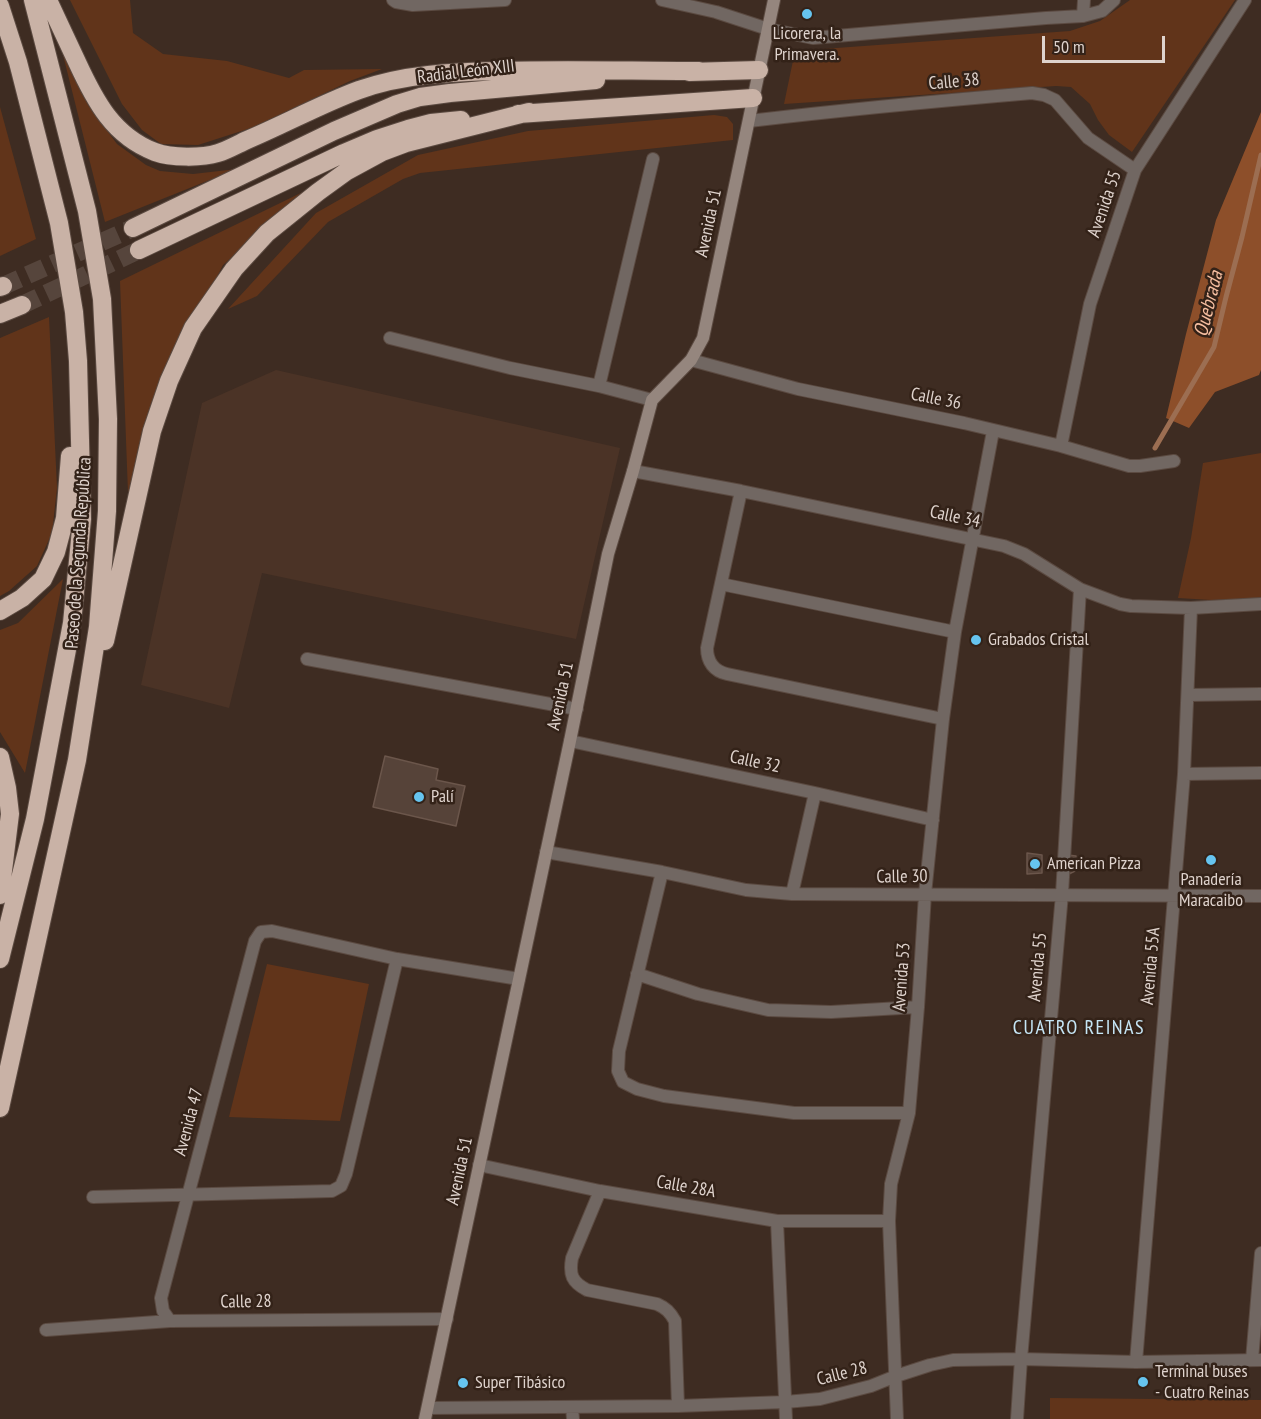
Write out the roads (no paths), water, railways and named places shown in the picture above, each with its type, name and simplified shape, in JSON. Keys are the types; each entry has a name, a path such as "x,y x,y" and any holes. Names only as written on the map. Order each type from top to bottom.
{"highway":[{"name":"Paseo de la Segunda República","path":"0,1108 76,760 98,627 107,511 108,419 102,299 87,211 33,0"},
{"path":"48,0 93,96 103,112 121,132 140,145 157,153 177,156 217,153 327,103 382,83 449,72 541,69 699,71"},
{"name":"Paseo de la Segunda República","path":"0,6 18,62 59,223 74,312 78,361 82,519 72,623 34,819 0,959"},
{"name":"Radial León XIII","path":"132,228 362,118 420,97 699,71 759,70"},
{"path":"138,250 344,153 377,139 431,123 529,112 753,98"},
{"path":"76,760 114,605 152,431 169,381 192,328 228,277 267,233 347,171 382,152 406,143 529,112"},
{"path":"0,314 22,305"},
{"path":"0,611 22,598 43,579 56,552 66,518 78,361"},
{"path":"0,757 10,814 0,895"}],"street":[{"path":"393,0 412,5 505,0"},
{"path":"662,0 716,12 768,29 813,38 1083,16 1102,11 1114,0"},
{"name":"Avenida 51","path":"426,1414 608,554 652,400 691,360 703,338 774,0"},
{"path":"1083,16 1084,0"},
{"name":"Avenida 55","path":"1061,446 1090,304 1135,171 1245,0"},
{"name":"Calle 38","path":"749,121 1032,93 1055,100 1088,138 1135,171"},
{"path":"598,386 653,159"},
{"path":"390,338 652,400"},
{"name":"Calle 36","path":"691,360 798,389 964,423 1061,446 1129,466 1174,461"},
{"name":"Avenida 53","path":"897,1419 889,1221 891,1184 909,1113 925,894 943,719 955,632 993,431"},
{"name":"Calle 34","path":"633,471 1004,546 1023,554 1080,589 1126,605 1191,608 1261,604"},
{"path":"741,491 707,648 711,664 727,674 943,719"},
{"path":"721,584 955,632"},
{"name":"Avenida 55","path":"1017,1419 1062,894 1080,589"},
{"name":"Avenida 55A","path":"1136,1362 1184,774 1191,608"},
{"path":"307,659 577,709"},
{"path":"1188,695 1261,694"},
{"name":"Calle 32","path":"570,741 933,820"},
{"path":"1184,774 1261,773"},
{"path":"792,894 815,793"},
{"name":"Calle 30","path":"546,852 662,872 746,890 792,894 1261,896"},
{"path":"662,872 619,1051 618,1071 627,1085 664,1096 794,1113 909,1113"},
{"name":"Avenida 47","path":"170,1321 163,1311 161,1298 255,941 261,932 272,931 397,959"},
{"path":"93,1197 332,1191 341,1186 346,1174 397,959 519,979"},
{"path":"637,974 698,994 768,1010 831,1012 918,1007"},
{"name":"Calle 28A","path":"479,1165 600,1191 777,1221 889,1221"},
{"path":"600,1191 572,1258 570,1267 572,1278 587,1290 657,1304 671,1313 675,1321 678,1406"},
{"path":"777,1221 786,1419"},
{"path":"1256,1360 1261,1253"},
{"name":"Calle 28","path":"46,1330 170,1321 447,1319"},
{"name":"Calle 28","path":"426,1414 572,1413 820,1399 871,1386 930,1365 953,1360 1136,1362 1256,1360"}],"waterway":[{"name":"Quebrada","path":"1155,448 1214,347 1261,155"}],"tunnel":[{"path":"3,286 133,228"},
{"path":"22,305 139,250"}],"place":[{"name":"Licorera, la Primavera.","path":"807,14"},
{"name":"Grabados Cristal","path":"976,640"},
{"name":"Palí","path":"419,797"},
{"name":"Panadería Maracaibo","path":"1211,860"},
{"name":"American Pizza","path":"1035,864"},
{"name":"Terminal buses - Cuatro Reinas","path":"1143,1382"},
{"name":"Super Tibásico","path":"463,1383"}],"district":[{"name":"CUATRO REINAS","path":"1079,1028"}]}
